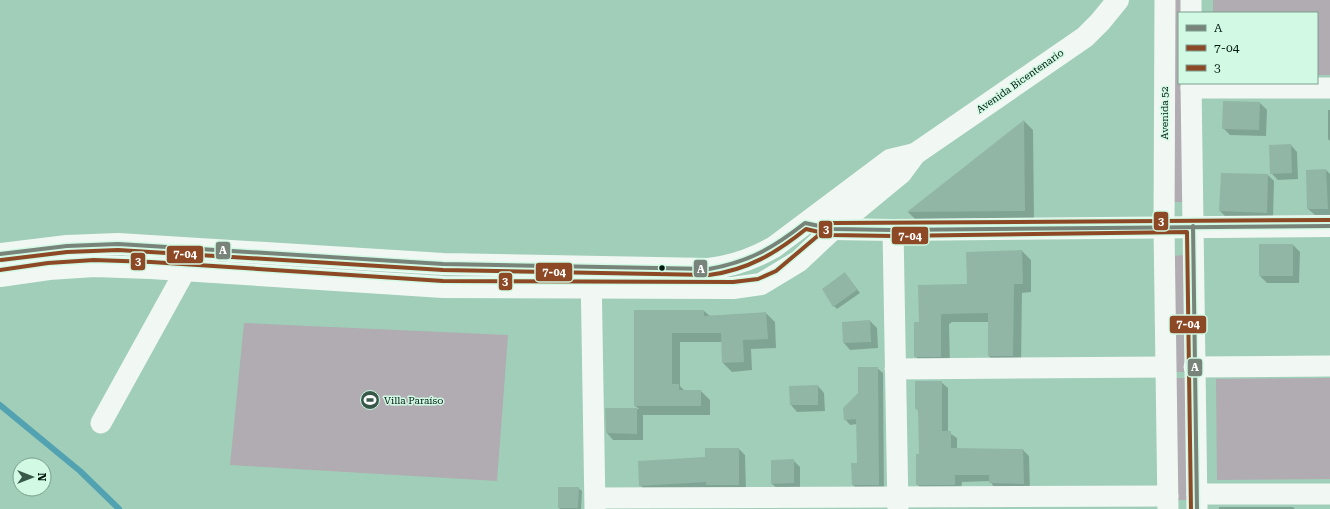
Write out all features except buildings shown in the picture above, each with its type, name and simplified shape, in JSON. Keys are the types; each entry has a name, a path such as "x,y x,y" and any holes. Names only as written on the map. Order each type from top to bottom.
{"main road":[{"name":"Avenida Bicentenario","path":"0,276 94,266 151,268 443,287 733,288 761,284 799,261 833,229 884,189 901,173 915,154 1084,37 1100,22 1118,0"},
{"name":"Avenida Bicentenario","path":"0,254 67,246 118,244 443,264 709,269 730,266 757,257 774,247 890,160 915,154"},
{"path":"805,223 833,229 893,230 1192,226 1330,226"}],"street":[{"name":"Avenida 52","path":"1164,0 1165,367 1168,503"},
{"path":"1191,0 1191,12"},
{"path":"1330,88 1191,85 1197,502 1330,494"},
{"path":"893,230 898,503"},
{"path":"101,423 185,271 190,249"},
{"path":"591,266 596,504 1168,503"},
{"path":"1194,367 1330,366"},
{"path":"896,369 1165,367"}],"shaded area":[{"path":"1173,0 1184,0 1184,12 1178,12 1178,84 1183,84 1183,202 1173,202"},
{"path":"1213,0 1330,0 1330,75 1318,75 1318,12 1213,12"},
{"path":"1183,255 1186,372 1176,372 1174,256"},
{"name":"Villa Paraíso","path":"244,323 508,335 497,481 230,465"},
{"path":"1176,378 1186,378 1187,500 1177,500"},
{"path":"1330,378 1330,479 1217,480 1216,379"}],"waterway":[{"path":"0,405 80,471 119,509"}],"transit line":[{"name":"3","path":"0,270 48,263 94,260 151,262 443,281 733,282 758,279 776,271 833,223 1330,220"},
{"name":"A","path":"0,254 67,246 118,244 443,264 709,269 749,258 760,253 782,240 805,223 833,229 893,230 1330,226"},
{"name":"A","path":"1193,226 1197,509"},
{"name":"7-04","path":"1,260 67,252 118,250 443,270 709,275 723,273 749,265 784,246 806,229 832,235 893,236 1187,232 1191,509"}],"place":[{"name":"Villa Paraíso","path":"370,400"}]}
